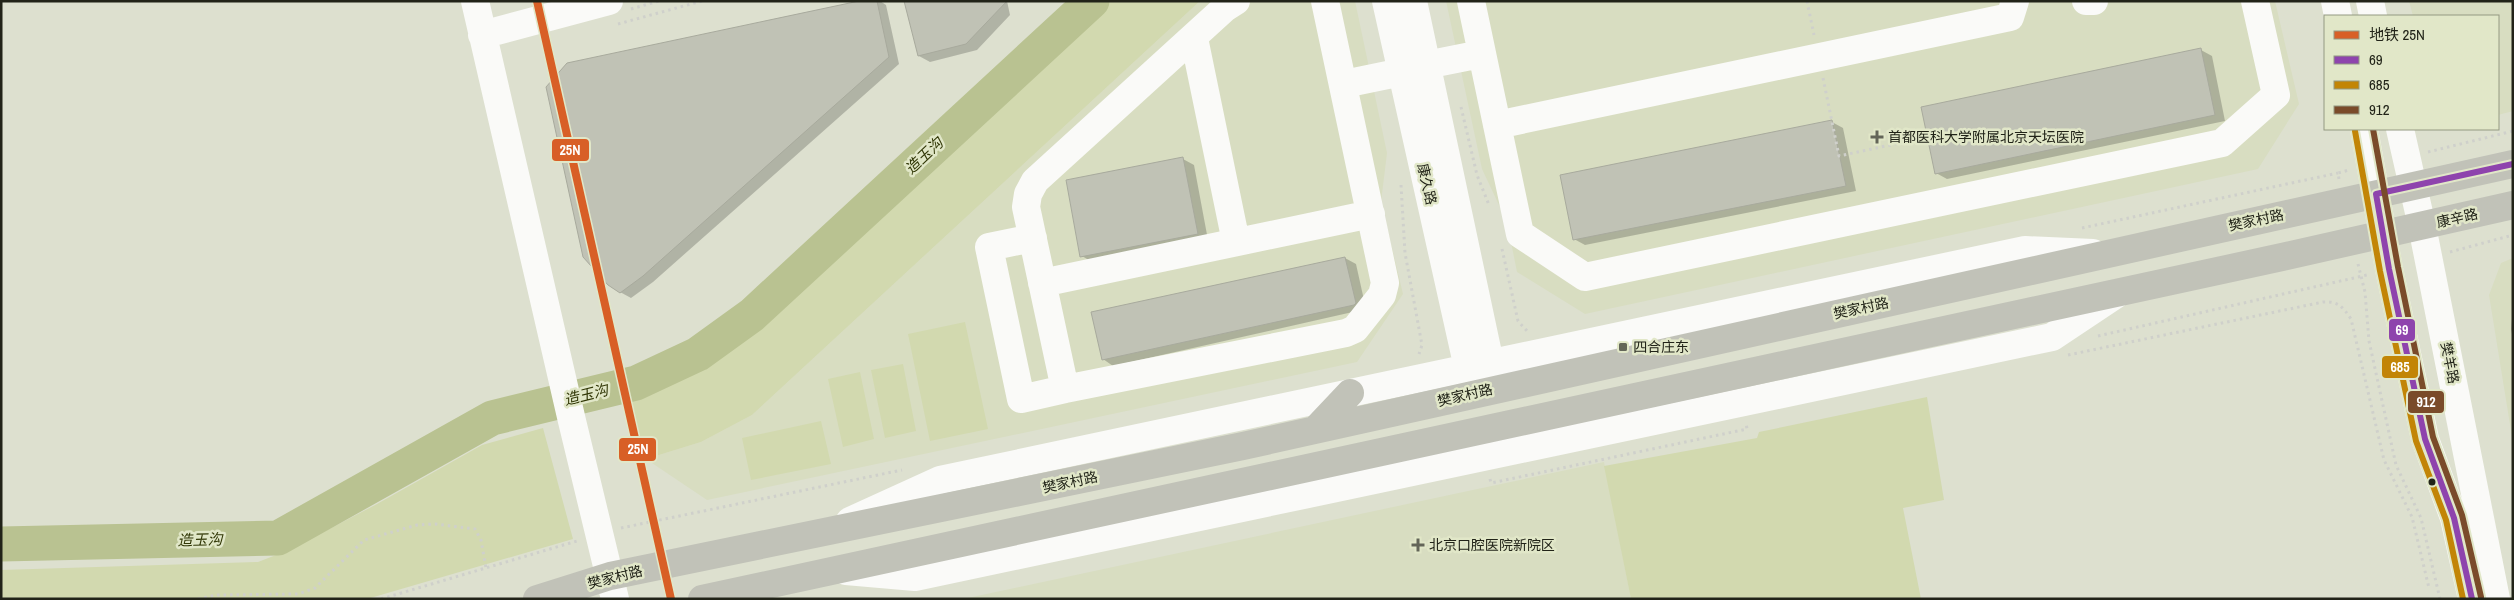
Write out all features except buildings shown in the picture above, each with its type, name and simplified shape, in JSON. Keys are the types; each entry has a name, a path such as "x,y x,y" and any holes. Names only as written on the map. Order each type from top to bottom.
{"main road":[{"path":"2395,190 2513,164"},
{"name":"樊家村路","path":"537,599 613,588 822,534 1316,429 2395,190"},
{"name":"康辛路","path":"2402,230 2513,205"},
{"path":"702,599 2402,230"},
{"path":"1316,429 1350,393"}],"street":[{"path":"482,35 609,1"},
{"path":"1065,389 1026,207 1028,194 1035,182 1225,8 1236,1"},
{"path":"1033,238 989,247 1021,399 1346,333 1355,328 1382,295 1384,283 1344,84 1325,1"},
{"name":"康久路","path":"1386,1 1414,68 1479,365"},
{"name":"康久路","path":"1413,1 1414,68"},
{"path":"1471,1 1520,234 1585,277 2222,143 2276,95 2255,1"},
{"path":"1496,125 2010,17 2015,1"},
{"path":"2086,1 2094,1"},
{"path":"2335,1 2338,15"},
{"path":"2370,1 2373,15"},
{"path":"483,3 482,35 613,588"},
{"path":"1194,38 1236,242"},
{"path":"1344,84 1481,54"},
{"name":"樊羊路","path":"2365,130 2395,190 2402,230 2429,258 2496,599"},
{"name":"樊羊路","path":"2400,130 2395,190 2402,230 2389,269 2425,438 2454,518 2472,599"},
{"path":"1042,282 1370,214"},
{"path":"822,534 940,480 2025,250 2108,253"}],"path":[{"path":"1807,1 1815,38"},
{"path":"1822,74 1839,156 1928,137"},
{"path":"2076,230 2338,173"},
{"path":"1400,179 1405,253 1421,332 1422,345 1420,353"},
{"path":"2429,258 2513,235"},
{"path":"2094,336 2340,283 2389,269"},
{"path":"2063,356 2323,302 2334,302 2344,308 2351,319 2384,460 2412,517 2429,588"},
{"path":"1738,425 1755,421"},
{"path":"198,599 216,595 298,594 315,588 364,540 417,525 435,524 475,529 481,540 486,568"}],"shaded area":[{"path":"1108,1 1200,1 752,415 701,442 646,459 630,400 688,373 744,340"},
{"path":"1200,1 1355,1 1387,153 1381,202 1403,294 1357,362 707,500 646,459 701,442 752,415"},
{"name":"首都医科大学附属北京天坛医院","path":"1446,1 2275,1 2299,104 2258,169 1585,314 1517,272 1507,222 1482,169"},
{"path":"2409,1 2513,1 2513,111 2499,115 2499,15 2413,15"},
{"path":"2513,258 2513,443 2489,295 2501,263"},
{"path":"965,322 988,429 930,441 908,334"},
{"path":"903,364 916,431 885,438 871,370"},
{"path":"860,372 874,439 843,447 828,379"},
{"path":"1927,397 1944,500 1903,508 1921,599 1631,599 1604,466 1757,438 1759,432"},
{"path":"821,421 831,464 751,480 742,438"},
{"path":"543,428 573,539 367,599 1,599 1,570 258,562 289,550 377,504 482,445"},
{"name":"北京口腔医院新院区","path":"1604,462 1631,599 963,599 1468,491"}],"waterway":[{"name":"造玉沟","path":"1,544 278,538 492,418 636,383 698,354 752,315 1092,1"}],"metro line":[{"name":"25N","path":"537,1 671,599"}],"transit line":[{"name":"912","path":"2373,130 2398,267 2433,437 2462,515 2481,597"},
{"name":"685","path":"2355,131 2380,271 2416,441 2446,520 2463,599"},
{"name":"69","path":"2472,599 2454,518 2425,439 2389,269 2376,194 2513,164"}],"place":[{"name":"首都医科大学附属北京天坛医院","path":"1877,137"},
{"name":"四合庄东","path":"1623,347"},
{"name":"北京口腔医院新院区","path":"1418,545"}]}
